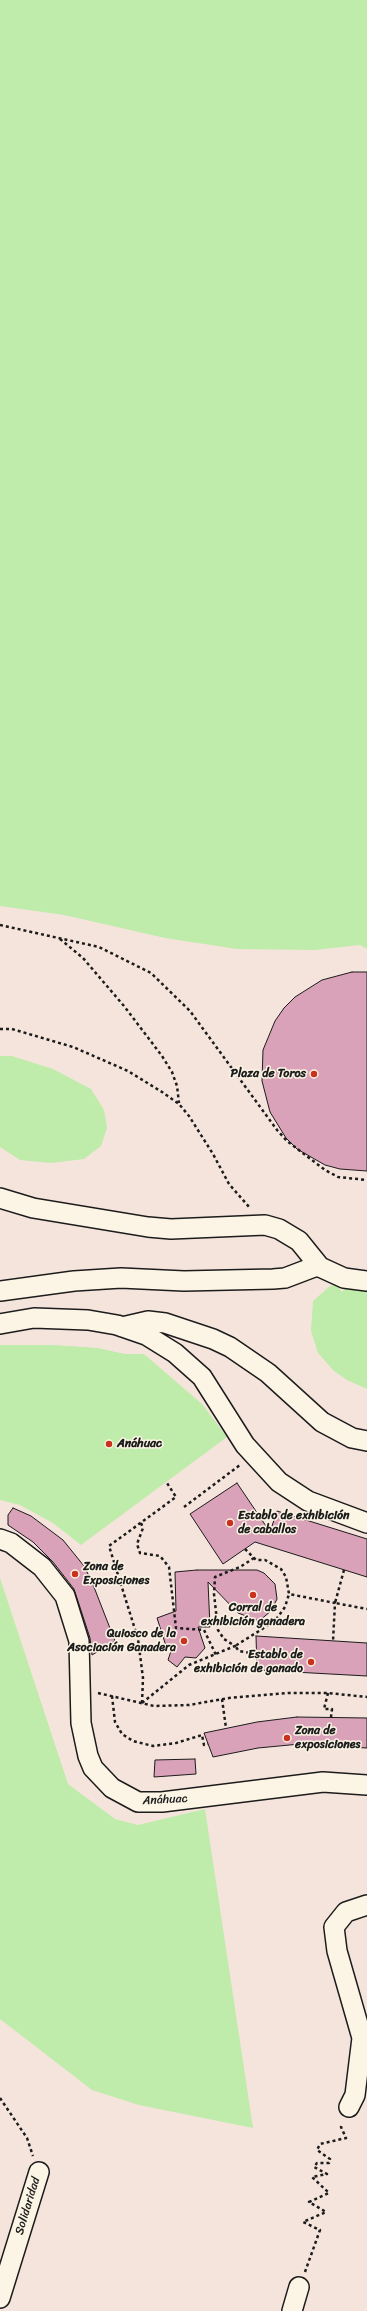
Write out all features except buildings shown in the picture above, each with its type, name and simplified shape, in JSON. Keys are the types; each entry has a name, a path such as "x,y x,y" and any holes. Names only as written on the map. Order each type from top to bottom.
{"street":[{"path":"0,1198 33,1208 148,1227 170,1229 266,1225 280,1229 299,1241 320,1267 344,1278 367,1281"},
{"path":"0,1291 74,1281 121,1278 184,1281 273,1279 285,1278 306,1268 320,1267"},
{"path":"0,1324 34,1318 88,1320 122,1327 146,1335 162,1344 202,1377 253,1455 279,1482 308,1501 367,1523"},
{"path":"122,1327 148,1321 165,1323 213,1338 230,1347 268,1373 322,1422 352,1438 367,1441"},
{"name":"Anáhuac","path":"0,1539 11,1543 42,1566 65,1596 79,1641 81,1723 88,1756 93,1768 112,1788 138,1802 162,1802 323,1782 367,1785"},
{"path":"357,2101 362,2038 337,1951 334,1927 346,1912 367,1905"},
{"name":"Solidaridad","path":"0,2298 39,2172"},
{"path":"292,2311 299,2287"},
{"path":"0,2309 9,2311"}],"path":[{"path":"0,925 99,947 151,973 190,1012 277,1130 299,1152 338,1177 367,1180"},
{"path":"59,938 83,958 124,1006 162,1056 172,1072 177,1086 179,1104"},
{"path":"0,1030 12,1029 31,1033 92,1054 128,1071 179,1104 203,1138 236,1195 266,1225"},
{"path":"184,1507 253,1455"},
{"path":"142,1703 143,1678 138,1639 109,1546 131,1532 140,1522 176,1497 167,1483"},
{"path":"140,1522 143,1528 137,1544 138,1550 140,1553 160,1556 170,1567 176,1628 204,1630 216,1655"},
{"path":"142,1703 189,1665 235,1646 275,1621 285,1607 289,1594 286,1577 281,1569 273,1563 254,1558 245,1549"},
{"path":"254,1558 240,1567 215,1577 214,1594 218,1630 224,1639 235,1646 239,1651 255,1654"},
{"path":"333,1641 336,1603 344,1570"},
{"path":"289,1594 367,1609"},
{"path":"97,1692 142,1703 173,1706 273,1693 328,1693 367,1697"},
{"path":"328,1693 324,1709 332,1709 331,1717"},
{"path":"112,1696 114,1722 122,1734 133,1741 153,1746 176,1743 202,1735 204,1745 208,1744"},
{"path":"222,1699 226,1728"},
{"name":"Solidaridad","path":"0,2098 27,2138 39,2172"},
{"path":"299,2287 320,2230 302,2222 326,2212 309,2202 329,2193 312,2177 327,2174 314,2167 317,2163 329,2163 330,2159 317,2150 320,2144 346,2138 341,2126 357,2101"}],"green space":[{"path":"0,0 367,0 367,949 360,945 315,950 237,949 165,938 64,915 0,906"},
{"path":"0,1056 12,1056 53,1069 91,1089 104,1110 107,1128 101,1146 84,1159 51,1163 20,1160 0,1147"},
{"path":"337,1285 342,1292 349,1285 367,1288 367,1389 347,1380 334,1371 318,1353 311,1331 313,1301 330,1286"},
{"name":"Anáhuac","path":"0,1345 54,1345 98,1348 125,1354 144,1354 202,1404 227,1437 81,1545 53,1523 20,1505 0,1500"},
{"path":"0,1578 68,1784 115,1819 138,1825 205,1809 253,2128 139,2105 92,2090 0,2019"}],"place":[{"name":"Plaza de Toros","path":"314,1074"},
{"name":"Anáhuac","path":"109,1444"},
{"name":"Establo de exhibición de caballos","path":"230,1523"},
{"name":"Zona de Exposiciones","path":"75,1574"},
{"name":"Corral de exhibición ganadera","path":"253,1595"},
{"name":"Quiosco de la Asociación Ganadera","path":"184,1641"},
{"name":"Establo de exhibición de ganado","path":"311,1662"},
{"name":"Zona de exposiciones","path":"287,1738"}]}
